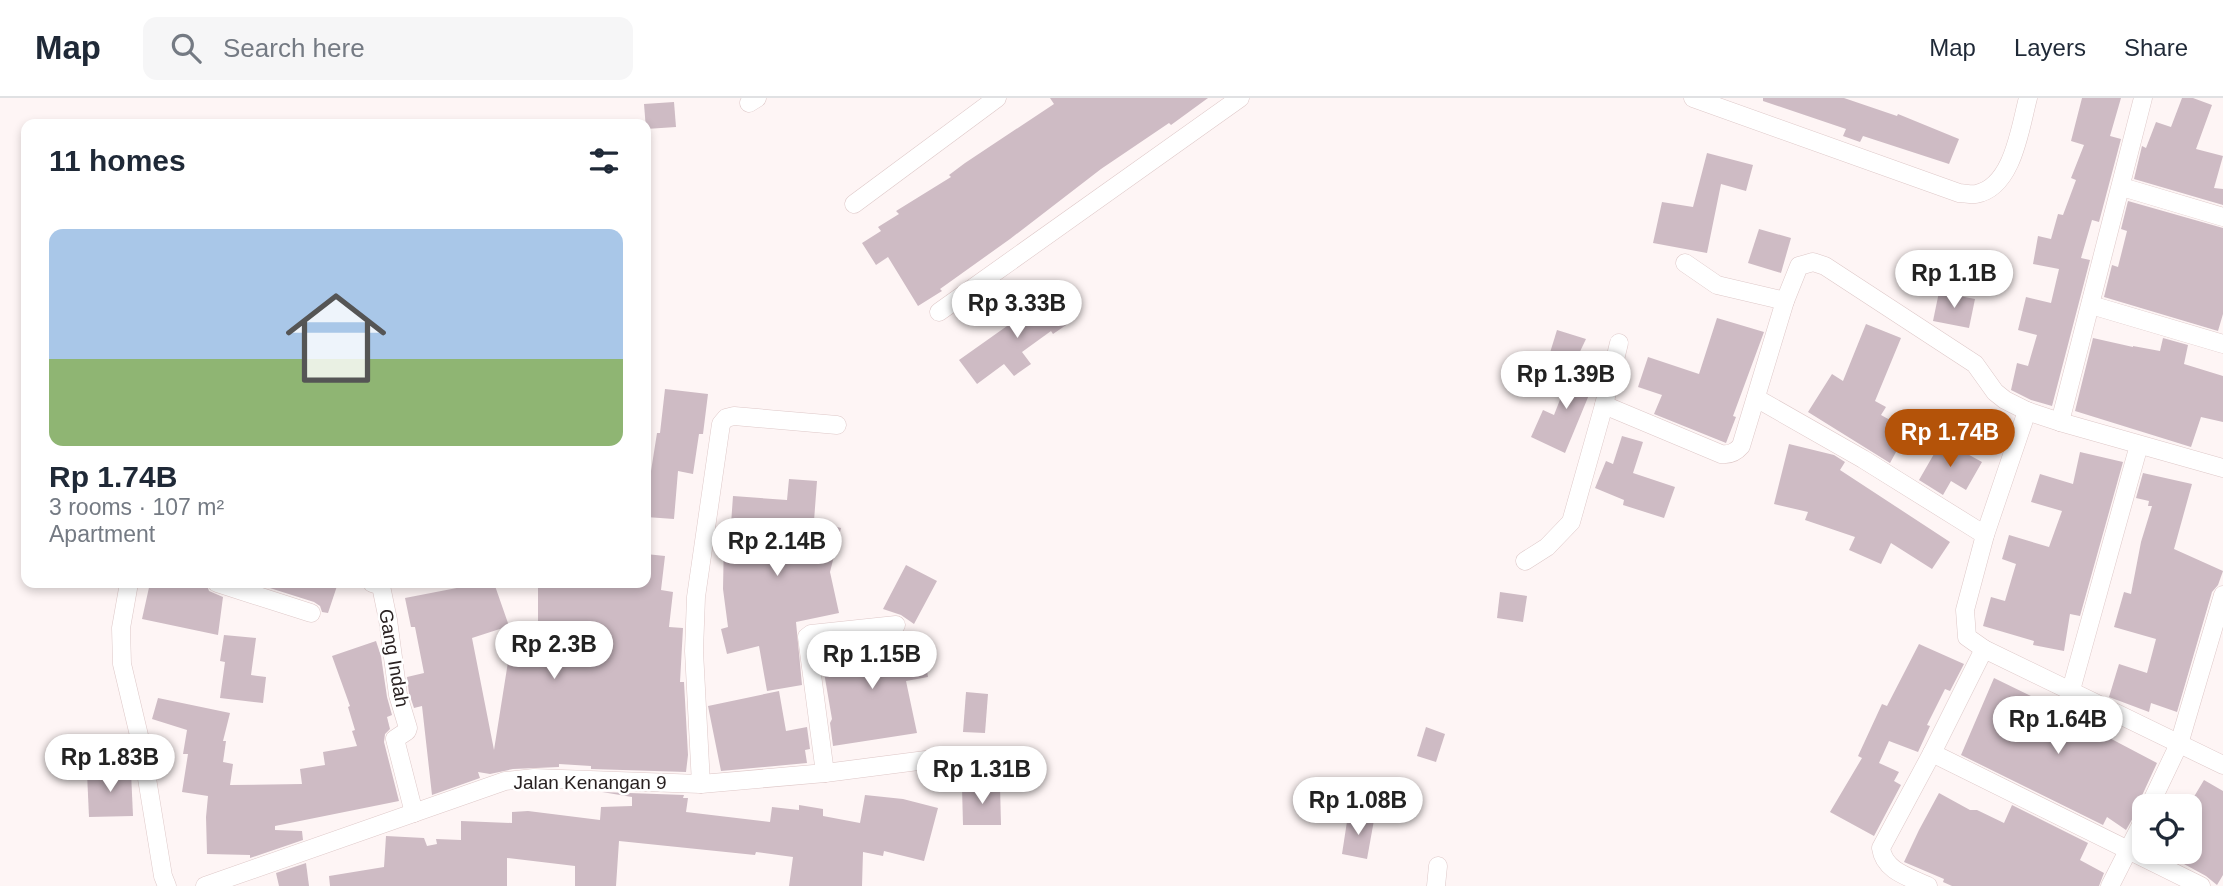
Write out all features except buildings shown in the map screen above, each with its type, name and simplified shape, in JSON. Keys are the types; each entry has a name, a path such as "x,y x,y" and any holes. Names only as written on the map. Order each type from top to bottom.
{"street":[{"path":"854,204 997,98"},
{"path":"939,312 1240,98"},
{"path":"1693,98 1959,192 1976,194 1995,184 2010,163 2028,98"},
{"path":"2060,422 2143,98"},
{"path":"2122,187 2223,215"},
{"path":"1604,405 1721,454 1727,455 1737,450 1741,446 1785,300 1799,266 1813,262 1825,266 1975,364 1995,392 2005,400 2060,422 2223,468"},
{"path":"1685,263 1717,285 1785,300"},
{"path":"2091,305 2223,344"},
{"path":"1524,561 1547,547 1571,522 1619,343"},
{"path":"1756,398 1863,458 1985,535"},
{"path":"2027,411 1985,535 1965,610 1966,637 1984,649 2223,765"},
{"path":"701,783 694,652 695,597 720,424 726,418 734,416 837,425"},
{"path":"2071,690 2139,444"},
{"path":"128,588 121,628 122,664 142,748 163,876 167,886"},
{"path":"233,588 311,612"},
{"name":"Gang Indah","path":"381,588 398,695 408,728 395,738 414,813"},
{"path":"2155,794 2179,744 2223,596"},
{"path":"825,774 807,637 811,634 896,625"},
{"path":"1928,886 1890,867 1882,858 1881,848 1933,753 1984,649"},
{"path":"1933,753 2201,886"},
{"name":"Jalan Kenangan 9","path":"205,886 505,781 534,778 701,783 825,774 949,757"},
{"path":"2110,886 2132,845"},
{"path":"1436,886 1438,866"}]}
